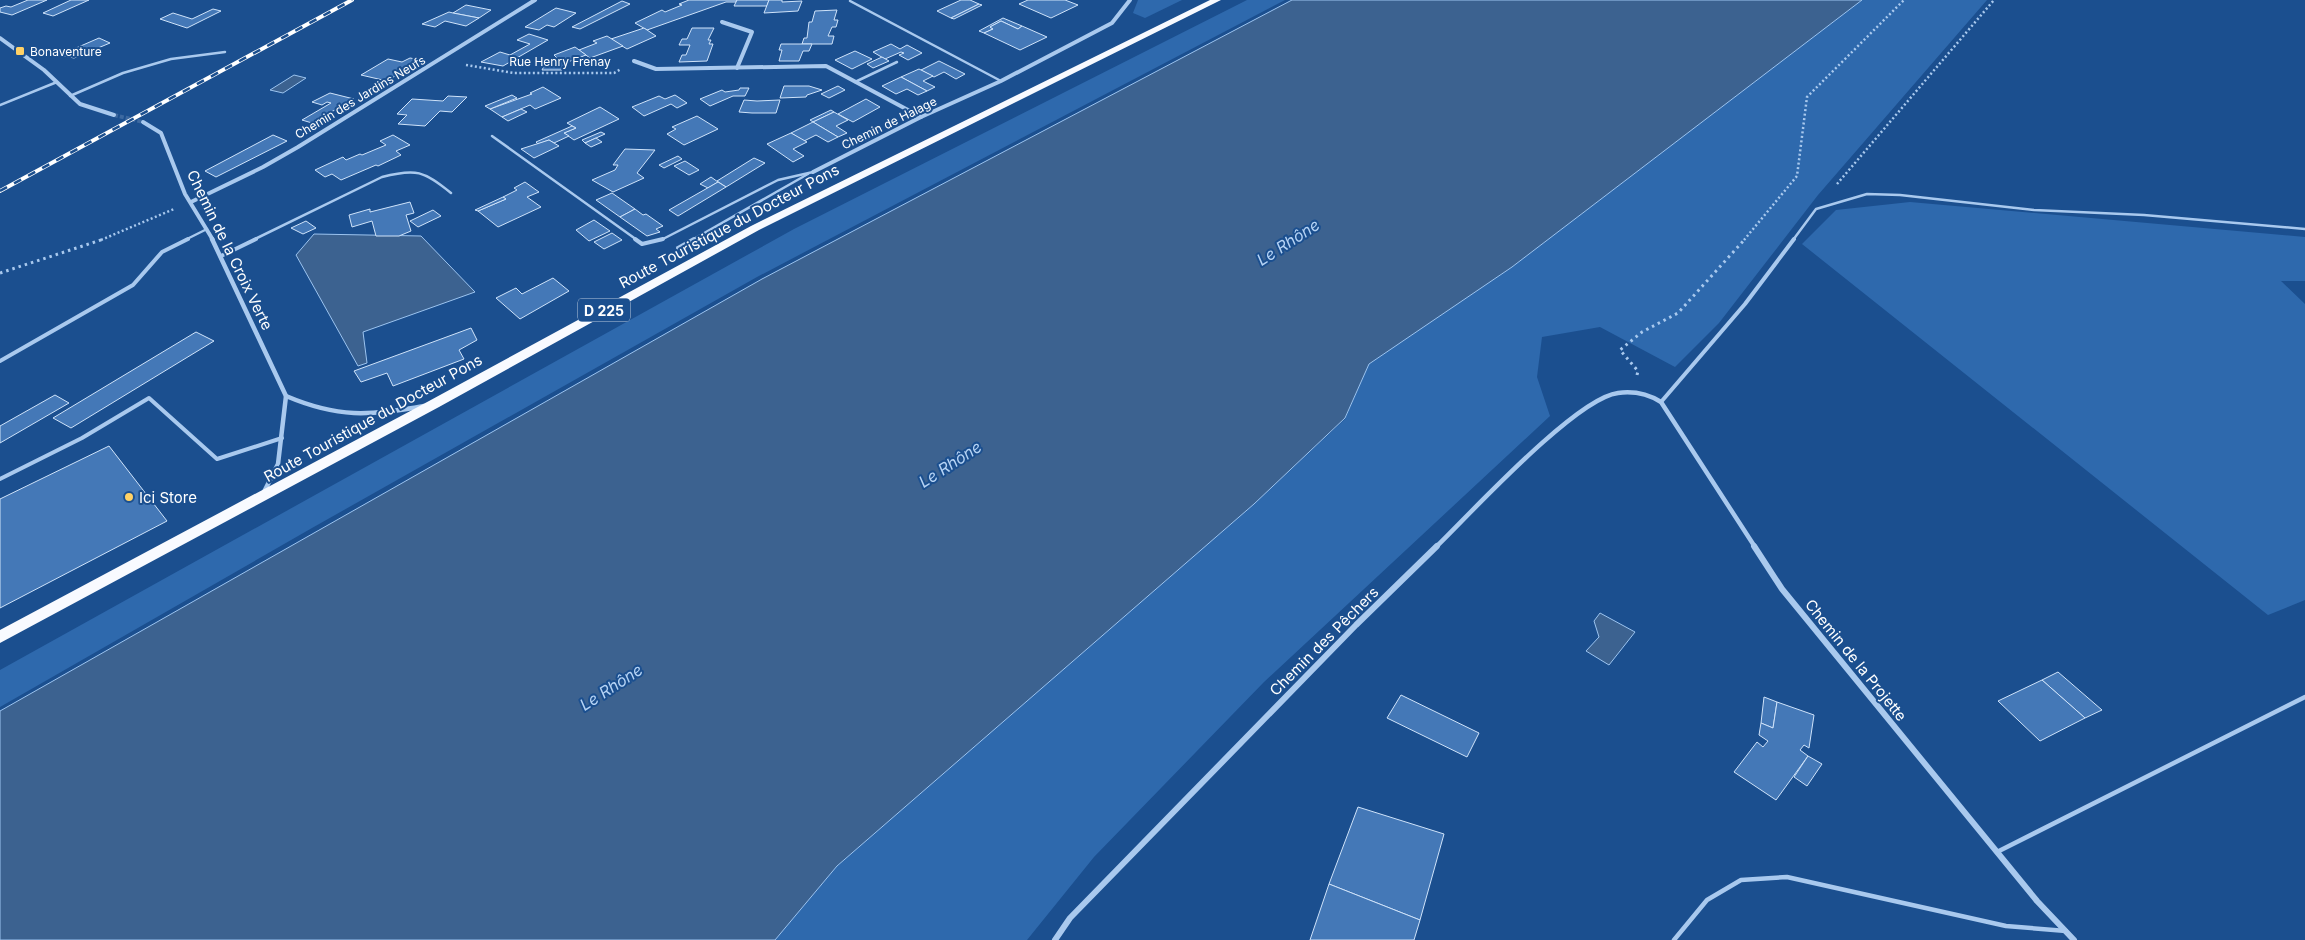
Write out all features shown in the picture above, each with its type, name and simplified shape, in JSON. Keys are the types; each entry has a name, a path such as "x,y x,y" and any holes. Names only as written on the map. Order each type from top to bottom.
{"highway":[{"name":"Route Touristique du Docteur Pons","path":"0,637 434,404 755,228 1217,0"}],"street":[{"name":"Chemin des Jardins Neufs","path":"191,202 263,167 439,61 535,0"},
{"path":"1124,0 1130,1"},
{"name":"Chemin de Halage","path":"813,172 921,117 1001,80 1112,23 1130,1"},
{"path":"722,22 752,32 737,68"},
{"path":"0,38 58,82 80,104 114,115"},
{"path":"634,61 656,69 826,66 921,117"},
{"name":"Chemin de la Croix Verte","path":"143,122 161,133 191,202 221,256 286,396"},
{"path":"1634,392 1650,394 1661,402"},
{"name":"Chemin des Pêchers","path":"1054,940 1070,918 1356,625 1553,434 1599,400 1617,393 1634,392"},
{"path":"260,498 278,464 286,396 312,409 371,416 434,404"},
{"name":"Chemin de la Projette","path":"1661,402 1782,589 1997,852 2074,940"}],"lane":[{"path":"850,1 1001,80"},
{"path":"70,96 122,73 171,59 225,52"},
{"path":"855,82 897,62"},
{"path":"0,105 58,82"},
{"path":"492,136 642,244 661,240 778,180 813,172"},
{"path":"221,256 382,177 408,169 426,173 451,194"},
{"name":"Chemin de Halage","path":"678,248 813,172"},
{"path":"1661,402 1745,304 1816,209 1867,194 1900,194 2034,210 2144,215 2305,229"},
{"path":"0,361 133,285 162,252 207,229"},
{"path":"0,479 82,438 150,398 217,459 282,438"},
{"path":"1997,852 2305,697"},
{"path":"1674,940 1707,900 1741,880 1787,877 2006,926 2066,931"}],"path":[{"path":"1634,392 1638,371 1620,350 1642,332 1678,314 1767,215 1796,176 1807,97 1904,0"},
{"path":"1816,209 1994,0"},
{"name":"Rue Henry Frenay","path":"439,61 514,73 614,73 634,61"},
{"path":"0,273 104,239 191,202"}],"shaded area":[{"path":"1138,0 1182,0 1145,18 1133,13"},
{"path":"1247,0 1285,0 757,277 312,528 0,707 0,670 794,229"},
{"path":"1862,0 1987,0 1818,195 1719,323 1675,367 1600,327 1542,337 1537,377 1550,416 1264,682 1094,857 1027,940 775,940 837,866 1254,504 1345,419 1369,364 1512,267"},
{"path":"1910,202 2305,237 2305,281 2281,281 2305,304 2305,600 2268,615 1802,244 1836,210"}],"water":[{"name":"Le Rhône","path":"1292,0 1862,0 1512,267 1369,364 1345,418 1254,504 837,866 775,940 0,940 0,711 762,279"},
{"path":"294,75 306,78 283,93 270,90"},
{"path":"314,234 421,236 475,292 363,332 367,363 358,366 296,255"},
{"path":"1600,613 1635,632 1609,665 1586,651 1599,637 1594,621"}],"building":[{"path":"28,0 47,0 12,15 0,12 0,8 11,7"},
{"path":"71,0 89,0 53,16 43,13"},
{"path":"689,0 737,0 736,2 726,2 647,30 635,23 662,10 665,12 682,5 679,4"},
{"path":"737,0 769,0 767,6 734,6"},
{"path":"769,0 782,0 782,2 802,1 798,11 764,13"},
{"path":"961,0 970,0 979,4 951,18 937,11"},
{"path":"1028,0 1065,0 1078,5 1051,18 1019,4"},
{"path":"622,1 630,4 580,29 572,27"},
{"path":"979,4 982,5 954,19 951,18"},
{"path":"466,5 491,10 479,18 453,13"},
{"path":"556,8 576,13 554,27 547,25 539,30 525,27"},
{"path":"213,9 221,11 187,28 160,19 173,13 192,19"},
{"path":"837,10 834,20 838,20 836,27 832,27 828,36 834,36 832,44 802,44 804,38 807,38 809,22 812,22 815,11"},
{"path":"449,12 479,18 466,26 445,21 435,27 422,24"},
{"path":"1003,18 1022,26 1018,29 1001,21 990,27 993,29 984,33 979,31"},
{"path":"1001,21 1018,29 1022,26 1047,37 1020,50 984,33 993,29 990,27"},
{"path":"644,28 656,36 627,49 611,39"},
{"path":"692,28 714,28 708,40 711,40 709,44 713,44 707,61 679,62 682,55 686,55 690,45 679,45 682,39 687,39"},
{"path":"529,34 548,40 503,66 481,62 500,52 510,55 530,44 517,40"},
{"path":"607,36 623,46 590,58 579,50 597,43 593,41"},
{"path":"99,38 110,43 74,58 60,55"},
{"path":"781,44 812,44 809,51 803,51 799,61 779,61 782,50 779,50"},
{"path":"891,44 900,49 907,45 922,53 908,60 899,55 904,53 901,52 885,59 873,52"},
{"path":"575,47 586,55 565,63 562,70 542,70 547,61 557,58 554,55"},
{"path":"855,51 872,59 852,69 835,60"},
{"path":"882,57 889,61 873,68 867,64"},
{"path":"410,58 421,60 387,81 361,75 388,59 402,62"},
{"path":"939,61 965,74 956,79 944,72 934,77 921,70"},
{"path":"919,69 933,76 923,81 935,87 927,91 901,77"},
{"path":"901,77 927,91 918,95 907,89 896,94 882,86"},
{"path":"784,86 809,86 822,90 806,97 780,98"},
{"path":"838,86 845,90 829,98 821,94"},
{"path":"543,87 561,98 535,109 530,105 502,117 490,109 532,94 530,93"},
{"path":"740,88 749,88 745,96 733,96 710,106 700,99 722,90 725,92 739,90"},
{"path":"330,93 354,99 312,123 302,120 331,103 327,102 322,105 312,102"},
{"path":"512,95 517,98 490,109 485,106"},
{"path":"675,95 687,103 677,108 671,104 644,116 632,107 659,96 665,99"},
{"path":"448,96 467,97 452,112 440,111 425,126 398,124 407,115 397,114 412,99 443,101"},
{"path":"866,99 880,107 853,122 838,114"},
{"path":"744,100 780,100 776,113 739,112"},
{"path":"600,107 619,119 574,140 564,133 576,128 567,123"},
{"path":"521,109 527,112 508,121 502,117"},
{"path":"831,110 834,112 813,122 810,120"},
{"path":"834,112 848,120 836,126 847,133 838,137 813,122"},
{"path":"697,116 718,129 684,145 667,134 676,129 672,127"},
{"path":"813,122 838,137 828,142 816,135 804,141 791,133"},
{"path":"572,126 576,128 564,133 569,136 554,143 549,140 538,144 536,142"},
{"path":"601,132 605,134 585,143 582,140"},
{"path":"791,133 807,142 793,149 804,156 793,162 767,144"},
{"path":"273,135 287,141 216,177 205,171"},
{"path":"393,135 410,145 396,151 401,155 378,166 376,165 341,180 332,174 325,177 315,170 343,157 346,160 386,145 380,141"},
{"path":"596,138 602,142 591,147 585,143"},
{"path":"549,140 559,146 534,158 521,149"},
{"path":"625,149 655,150 637,173 644,178 613,192 592,180 615,170 618,165 613,165"},
{"path":"678,156 682,159 664,168 659,165"},
{"path":"754,158 765,163 726,187 717,181"},
{"path":"685,161 699,170 689,175 674,166"},
{"path":"711,177 718,182 708,188 700,184"},
{"path":"525,182 539,192 527,197 541,207 498,227 478,211 506,199 503,197 517,190 514,188"},
{"path":"718,182 726,187 678,216 669,210"},
{"path":"612,193 635,209 620,217 596,200"},
{"path":"503,197 506,199 478,211 475,210"},
{"path":"410,202 414,213 406,215 411,231 399,236 376,236 372,221 352,227 349,215"},
{"path":"635,209 663,226 656,229 660,232 647,236 620,217"},
{"path":"433,210 441,216 418,227 410,221"},
{"path":"594,220 610,231 589,241 576,230"},
{"path":"306,221 316,228 303,234 291,228"},
{"path":"612,233 622,240 604,249 594,242"},
{"path":"553,278 569,291 520,319 496,298 516,288 522,294"},
{"path":"471,328 477,340 459,350 464,359 393,386 387,373 361,382 354,371"},
{"path":"196,332 214,341 71,428 53,418"},
{"path":"55,395 69,403 0,443 0,426"},
{"path":"109,446 167,521 0,608 0,499"},
{"path":"2058,672 2102,710 2085,718 2042,680"},
{"path":"2042,680 2085,718 2040,741 1998,701"},
{"path":"1401,695 1479,733 1467,757 1387,718"},
{"path":"1764,697 1777,702 1773,728 1761,723"},
{"path":"1777,702 1814,715 1809,748 1804,745 1800,750 1808,756 1776,800 1734,772 1757,742 1763,747 1768,741 1759,735 1761,723 1773,728"},
{"path":"1808,756 1822,764 1807,786 1794,777"},
{"path":"1358,807 1444,834 1420,920 1329,884"},
{"path":"1329,884 1420,920 1414,940 1310,940"}],"tunnel":[{"path":"114,115 143,122"}],"railway":[{"path":"0,191 352,0"}],"place":[{"name":"Bonaventure","path":"20,51"},
{"name":"Ici Store","path":"129,497"}]}
